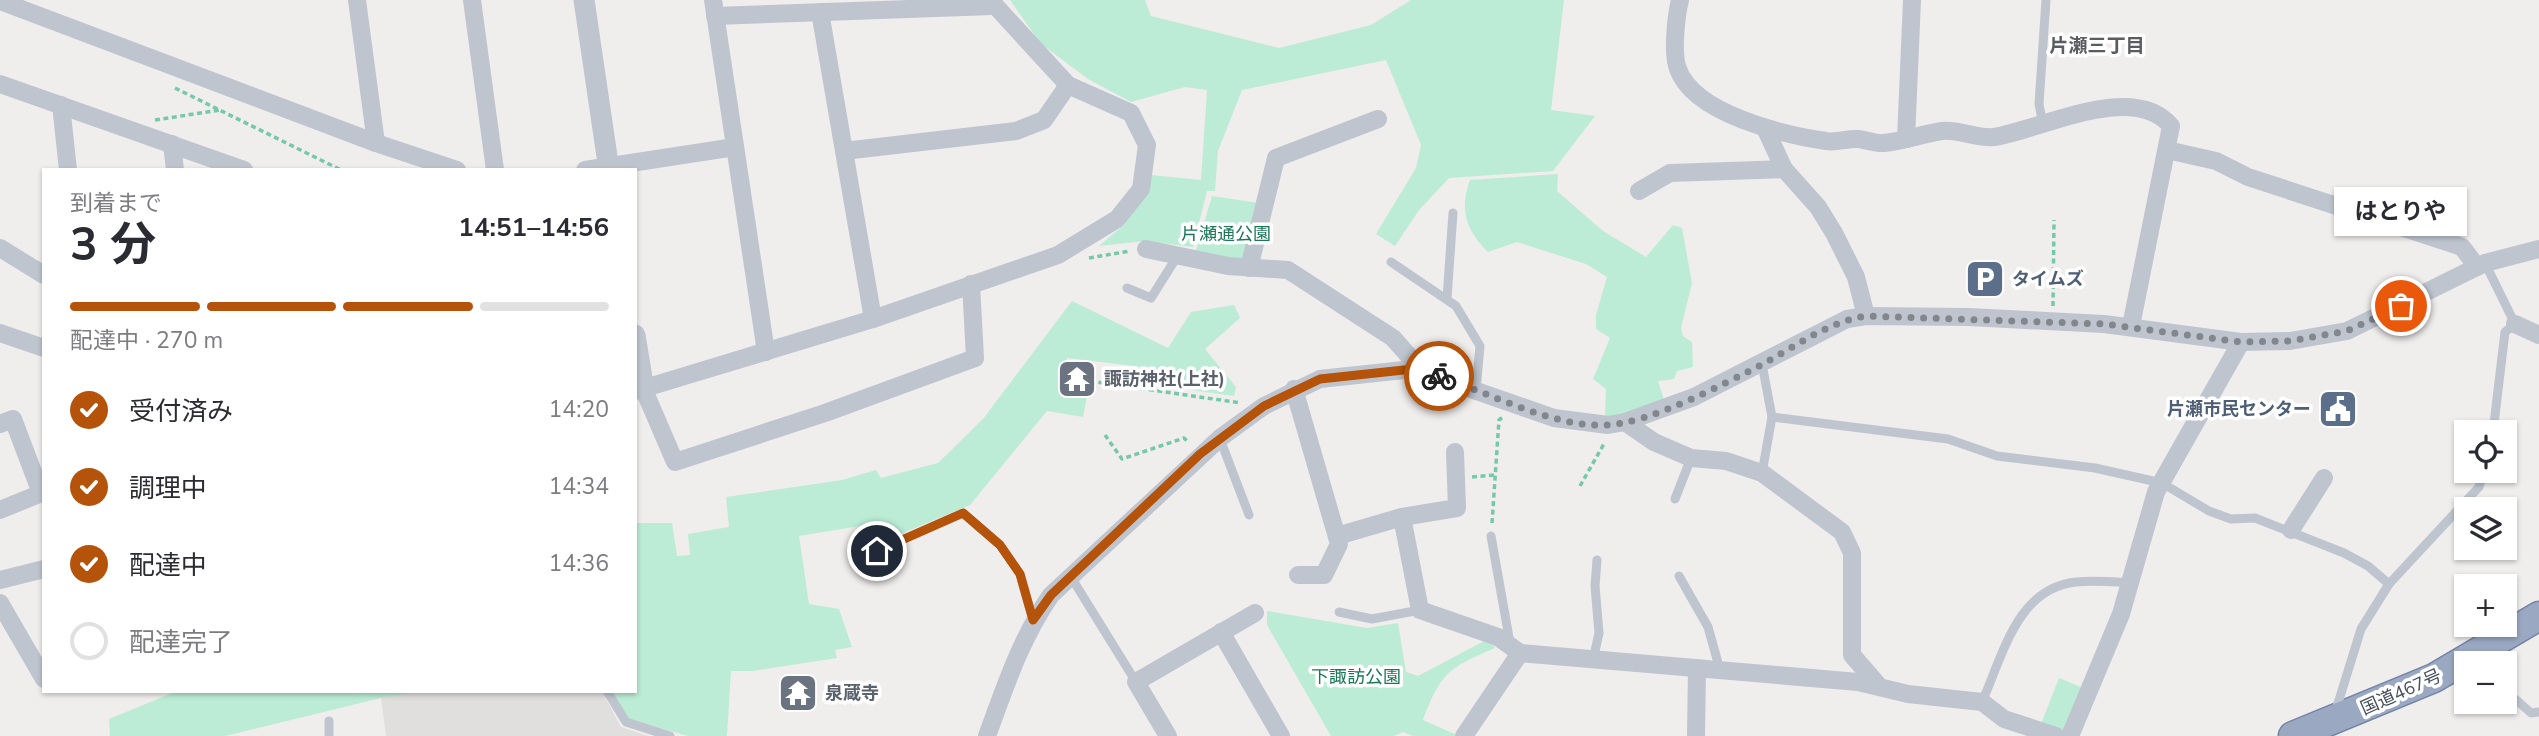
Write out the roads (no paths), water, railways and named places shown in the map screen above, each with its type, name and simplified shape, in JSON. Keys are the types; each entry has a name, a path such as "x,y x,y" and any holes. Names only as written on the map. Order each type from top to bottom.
{"highway":[{"name":"国道467号","path":"2491,651 2536,622"},
{"name":"国道467号","path":"2301,734 2454,670"}],"street":[{"path":"357,0 376,143"},
{"path":"472,0 495,168"},
{"path":"584,0 609,168 735,147"},
{"path":"1680,0 1676,18 1678,69 1696,93 1765,128 1829,142 1856,139 1881,144 1945,130 1991,137 2093,110 2146,107 2162,115 2171,126 2131,326"},
{"path":"1906,139 1912,0"},
{"path":"5,1 376,143 451,168"},
{"path":"640,391 873,320 1058,255 1117,219 1141,189 1147,145 1131,113 1068,85 991,3 820,12 714,8 766,352"},
{"path":"820,12 873,320"},
{"path":"0,84 238,168"},
{"path":"844,151 1016,131 1044,120 1068,85"},
{"path":"61,106 68,168"},
{"path":"1249,268 1276,158 1378,119"},
{"path":"1765,128 1784,169 1818,207 1835,233 1856,276 1866,316"},
{"path":"172,144 175,168"},
{"path":"2167,150 2216,161 2248,177 2462,247 2481,265"},
{"path":"1639,191 1670,173 1784,169"},
{"path":"0,248 42,274"},
{"path":"1146,249 1228,266 1288,270 1392,338 1422,371"},
{"path":"987,736 1033,620 1051,595 1220,438 1264,406 1294,389 1320,379 1422,371 1536,411 1587,424 1629,424 1694,397 1762,364 1830,326 1866,316 2131,326 2241,342 2290,341 2347,331 2481,265 2539,249"},
{"path":"637,357 640,391 675,462 825,413 975,358 971,284"},
{"path":"2515,324 2539,335"},
{"path":"0,333 42,347"},
{"path":"2070,736 2121,614 2156,492 2198,413 2241,342"},
{"path":"1294,389 1339,544 1324,575 1298,575"},
{"path":"0,424 13,419 42,492 0,510"},
{"path":"1629,424 1654,442 1690,458 1726,461 1762,473 1842,532 1852,553 1852,655 1879,687"},
{"path":"1337,536 1402,517 1457,508 1455,452"},
{"path":"2291,530 2323,478"},
{"path":"1402,517 1419,610 1498,637 1515,649 1593,660 1858,682 1908,694 1982,702 2004,719 2056,736"},
{"path":"0,580 42,570"},
{"path":"0,603 42,676"},
{"path":"1168,736 1136,682 1255,613"},
{"path":"1221,632 1281,736"},
{"path":"1464,736 1515,649"},
{"path":"1696,668 1696,736"}],"lane":[{"path":"2043,125 2039,104 2046,0"},
{"path":"1447,298 1454,213"},
{"path":"1127,288 1151,298 1178,254"},
{"path":"1391,262 1456,306 1480,346 1476,390"},
{"path":"2481,265 2515,324 2505,332 2494,420"},
{"path":"1762,364 1772,417 1762,473"},
{"path":"1772,417 1948,439 1997,456 2095,468 2162,484 2209,511 2231,519 2255,518 2291,530 2356,559 2389,584"},
{"path":"1220,438 1249,515"},
{"path":"1675,499 1690,458"},
{"path":"2333,720 2361,629 2389,584 2480,483"},
{"path":"877,551 963,513 1000,545 1020,574 1033,620"},
{"path":"1491,536 1515,649"},
{"path":"1593,660 1600,632 1595,586 1597,560"},
{"path":"1679,576 1708,627 1720,670"},
{"path":"1072,578 1136,682"},
{"path":"1982,702 2021,614 2042,592 2078,581 2131,583"},
{"path":"1339,612 1372,619 1419,610"},
{"path":"608,693 626,722 670,736"},
{"path":"2517,701 2531,713 2539,712"},
{"path":"329,721 329,736"}],"place":[{"name":"タイムズ","path":"1985,279"},
{"name":"はとりや","path":"2401,306"},
{"name":"諏訪神社(上社)","path":"1077,379"},
{"name":"片瀬市民センター","path":"2338,409"},
{"name":"泉蔵寺","path":"798,693"}],"district":[{"name":"片瀬三丁目","path":"2097,45"}],"park label":[{"name":"片瀬通公園","path":"1226,234"},
{"name":"下諏訪公園","path":"1356,677"}]}
